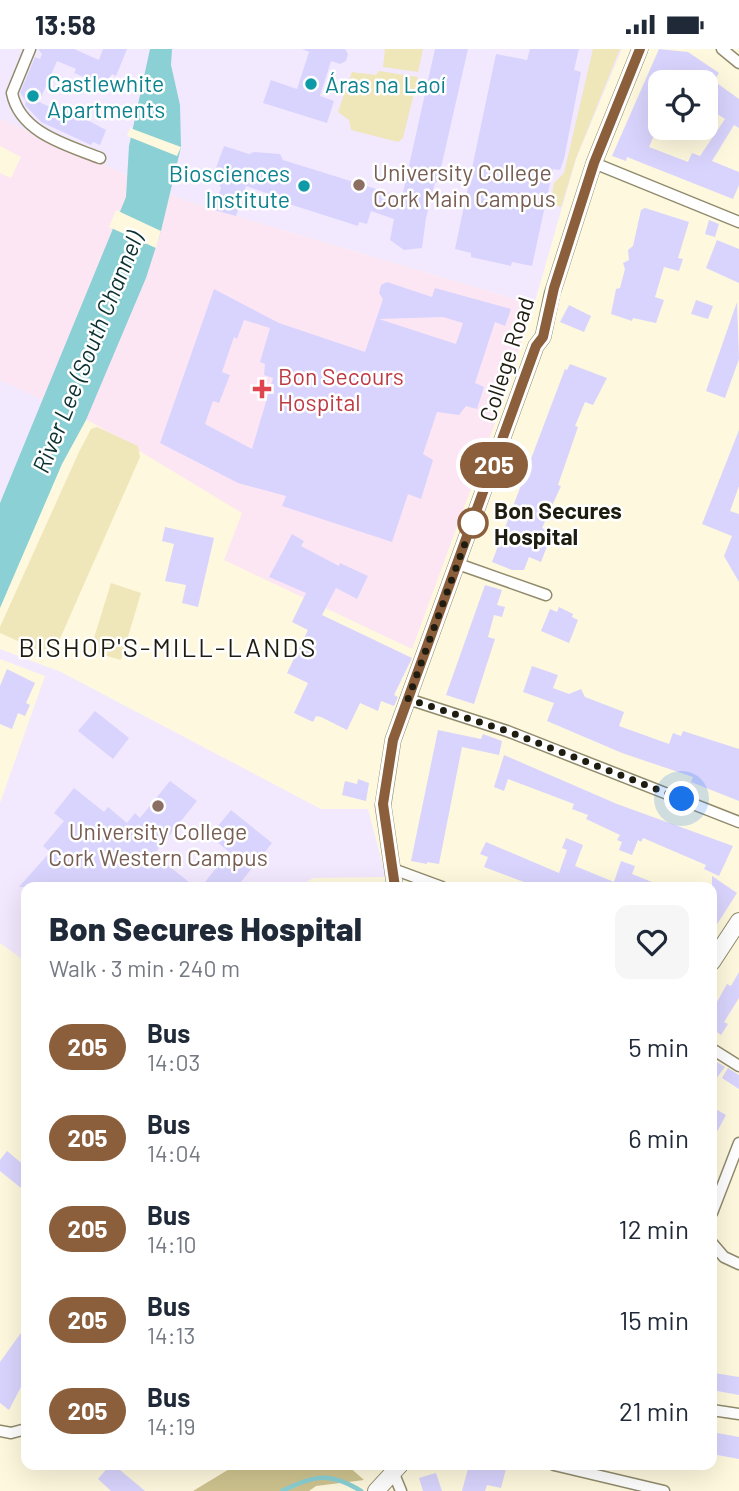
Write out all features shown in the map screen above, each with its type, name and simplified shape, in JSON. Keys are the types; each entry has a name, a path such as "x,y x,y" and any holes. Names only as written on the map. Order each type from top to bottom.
{"main road":[{"path":"717,954 739,921"},
{"path":"376,1491 396,1470"}],"street":[{"path":"30,49 12,93 22,117 39,132 100,158"},
{"name":"College Road","path":"394,882 383,804 393,740 536,346 543,337 554,288 594,163 640,49"},
{"path":"722,49 739,63"},
{"path":"594,163 739,222"},
{"path":"458,564 546,595"},
{"path":"408,699 507,731 739,822"},
{"path":"393,869 428,882"},
{"path":"717,1052 739,1066"},
{"path":"717,1200 739,1143"},
{"path":"717,1249 724,1257 739,1264"},
{"path":"717,1411 739,1415"},
{"path":"0,1431 11,1433 21,1430"},
{"path":"397,1470 401,1491"},
{"path":"575,1470 664,1491"}],"shaded area":[{"name":"University College Cork Main Campus","path":"0,49 622,49 576,159 534,305 188,202 0,119"},
{"path":"385,49 423,49 418,72 383,67"},
{"path":"593,49 620,49 576,158 561,207 550,204 554,183 564,173"},
{"path":"379,71 418,77 403,138 398,142 351,130 349,120 338,112 352,72 376,75"},
{"name":"Bon Secours Hospital","path":"0,119 188,202 534,305 494,426 412,649 224,560 242,513 93,423 0,380 0,173 11,178 21,157 0,146"},
{"path":"0,380 44,400 0,503"},
{"path":"97,427 138,446 140,457 55,650 49,655 0,633 0,627 79,452 91,429"},
{"path":"111,583 141,593 121,660 90,651"},
{"name":"University College Cork Western Campus","path":"0,649 61,672 321,809 368,809 386,877 313,878 307,882 21,882 21,958 0,943 0,803 45,676 0,659"},
{"path":"228,1470 353,1470 364,1480 316,1486 309,1491 193,1491"}],"water":[{"name":"River Lee (South Channel)","path":"150,49 172,49 171,65 180,105 181,147 161,231 146,278 86,420 62,464 0,608 0,503 126,197 129,146"}],"pier":[{"path":"130,128 181,147 177,156 127,136"},
{"path":"116,210 161,231 156,248 109,227"}],"building":[{"name":"Castlewhite Apartments","path":"38,49 74,49 99,60 103,49 127,49 116,76 112,74 108,81 101,78 99,83 74,73 76,69 57,61 39,102 59,111 61,106 106,130 100,145 93,142 91,145 41,122 25,105 26,101 20,93 35,57 40,59 42,54"},
{"name":"Áras na Laoí","path":"302,49 345,49 348,54 346,61 340,64 331,61 320,96 334,101 327,123 263,103 271,80 297,89 309,52"},
{"path":"435,49 468,49 438,181 435,183 426,218 422,248 404,250 390,240 394,219 371,211 367,224 359,222 358,226 267,197 269,194 246,186 236,216 214,210 221,188 213,176 224,146 249,154 280,154 283,160 402,197"},
{"path":"530,49 579,49 574,70 581,72 564,159 560,170 553,169 532,266 512,262 511,266 471,257 471,253 455,249 496,54 527,60"},
{"path":"659,49 688,52 715,70 650,70"},
{"path":"648,74 648,140 652,140 649,147 688,162 692,153 700,156 711,140 718,140 718,129 725,119 718,114 718,84 739,99 739,128 734,125 712,161 739,172 739,185 733,199 627,157 626,161 612,156"},
{"path":"645,208 689,222 678,258 683,259 679,271 664,267 655,297 664,300 656,323 633,318 632,321 611,314 616,289 620,288 625,269 623,263 629,260 628,250 633,246 641,210"},
{"path":"709,220 719,224 715,237 705,234"},
{"path":"717,240 739,249 739,283 706,268"},
{"path":"387,282 432,297 435,288 511,309 505,326 495,322 475,383 484,387 477,409 466,406 459,415 437,412 423,454 433,460 421,499 408,494 392,542 282,506 286,496 238,483 160,443 214,289 279,323 365,352 383,299 379,293 381,285","holes":["443,317 463,323 456,344 379,319","244,320 270,328 260,362 265,364 264,375 273,378 252,449 205,424 213,401 219,403 230,375 222,372 234,337 237,339"]},
{"path":"696,300 713,306 708,319 691,314"},
{"path":"737,302 739,359 725,398 706,391"},
{"path":"569,305 591,316 584,332 560,322"},
{"path":"570,364 607,378 593,405 585,402 575,426 578,427 558,485 561,486 542,528 546,530 543,539 549,541 541,562 529,557 524,570 512,570 492,562 565,369 567,370"},
{"path":"739,430 739,486 730,511 739,514 739,582 724,556 732,536 702,524"},
{"path":"165,527 214,538 198,607 182,603 186,585 165,581 174,544 162,541"},
{"path":"292,534 304,541 301,546 339,566 340,563 368,576 357,599 336,588 322,615 412,658 394,695 398,697 394,706 381,701 378,711 360,703 347,730 321,717 316,716 313,722 294,713 308,683 287,673 308,630 292,622 306,593 269,577"},
{"path":"485,585 502,590 497,605 505,607 502,617 494,615 488,637 495,639 474,704 446,695"},
{"path":"559,607 573,614 572,617 578,620 569,643 541,631 550,609 557,612"},
{"path":"532,666 558,675 553,688 569,694 581,689 585,697 624,712 619,726 669,744 673,733 681,736 683,731 739,749 739,801 691,782 693,777 622,753 547,721 554,703 523,692"},
{"path":"7,669 35,683 26,703 30,705 25,716 18,713 12,729 0,724 0,686"},
{"path":"95,711 129,738 113,759 78,731"},
{"path":"438,730 481,739 483,734 502,741 499,755 462,747 439,864 427,864 411,861"},
{"path":"504,755 617,804 733,846 719,876 704,869 706,865 643,838 641,842 638,840 632,855 619,850 622,842 617,840 620,835 586,819 588,815 572,809 574,804 508,779 504,791 494,787"},
{"path":"358,779 369,783 366,801 342,795 345,781 357,784"},
{"path":"170,781 197,801 156,852 161,856 159,858 189,882 23,882 50,852 43,846 64,821 54,813 74,788 104,812 108,807 127,823 135,813 140,818"},
{"path":"231,810 272,843 241,882 205,882 229,852 210,836"},
{"path":"566,838 583,845 575,866 614,882 524,882 484,867 488,857 480,854 486,842 559,873 567,850 562,848"},
{"path":"621,861 635,866 632,874 652,882 614,882"},
{"path":"712,876 737,893 717,924 717,882 712,882"},
{"path":"739,972 739,998 724,1022 728,1024 721,1035 717,1032 717,1002 727,984 731,986"},
{"path":"717,1062 725,1067 717,1077"},
{"path":"728,1068 739,1075 739,1089 722,1078"},
{"path":"717,1110 726,1115 717,1132"},
{"path":"7,1151 21,1163 21,1188 0,1171 0,1160"},
{"path":"21,1333 21,1387 9,1410 0,1403 0,1362"},
{"path":"717,1373 739,1377 739,1395 717,1391"},
{"path":"717,1433 739,1437 739,1459 717,1455"},
{"path":"106,1470 120,1470 145,1491 111,1491 98,1479"},
{"path":"468,1470 506,1470 501,1488 487,1485 485,1491 462,1491"},
{"path":"436,1473 442,1491 423,1491 419,1478"}],"waterway":[{"path":"282,1491 322,1478 331,1478 361,1491"}],"bus line":[{"name":"205","path":"394,882 383,804 393,740 537,343 543,337 554,288 579,207 640,49"}],"place":[{"name":"Áras na Laoí","path":"311,84"},
{"name":"Castlewhite Apartments","path":"33,96"},
{"name":"University College Cork Main Campus","path":"359,185"},
{"name":"Biosciences Institute","path":"304,186"},
{"name":"Bon Secours Hospital","path":"262,389"},
{"name":"Bon Secures Hospital","path":"473,523"},
{"name":"University College Cork Western Campus","path":"158,806"}],"district":[{"name":"BISHOP'S-MILL-LANDS","path":"168,646"}],"route":[{"path":"473,523 475,516 408,699 507,731 682,799"}]}
